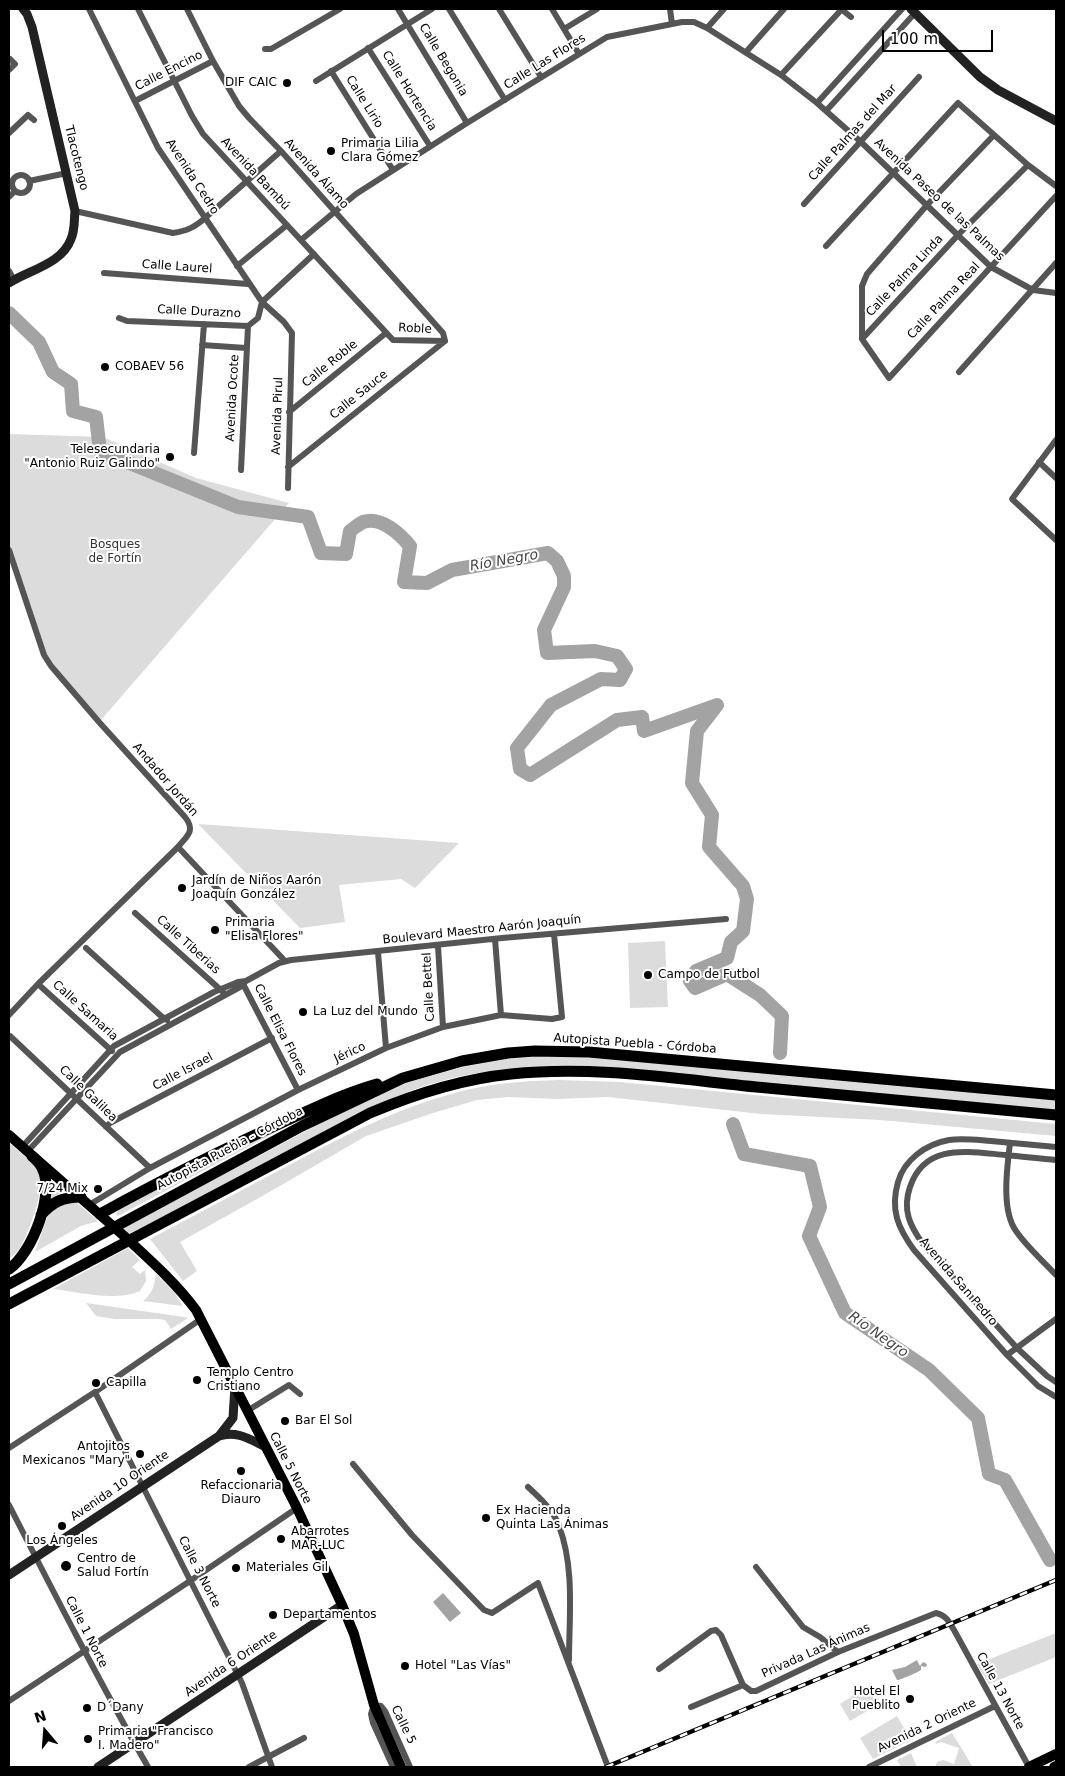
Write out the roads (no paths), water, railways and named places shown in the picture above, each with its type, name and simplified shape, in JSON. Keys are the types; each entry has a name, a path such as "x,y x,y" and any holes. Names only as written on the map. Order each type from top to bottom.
{"highway":[{"name":"Autopista Puebla - Córdoba","path":"9,1284 302,1126 403,1078 435,1067 477,1058 508,1053 560,1051 631,1055 1056,1095"},
{"path":"11,1304 370,1113 442,1086 509,1074 560,1071 616,1074 1056,1115"},
{"path":"100,1214 180,1170 324,1103 360,1089 403,1078"},
{"path":"9,1269 26,1252 44,1202 46,1184 42,1168 27,1152"},
{"path":"40,1216 47,1208 60,1200 69,1197 85,1201"}],"main road":[{"name":"Calle 5 Norte","path":"9,1135 100,1214 172,1281 182,1291 201,1319 297,1508 342,1605 354,1634 374,1705 401,1767"},
{"path":"1029,1767 1056,1754"}],"street":[{"name":"Tlacotengo","path":"10,278 40,267 58,256 66,248 74,230 75,212 32,27 23,9"},
{"name":"Avenida Cedro","path":"89,9 158,148 248,284 262,302 284,322 292,333 292,346"},
{"name":"Avenida Bambú","path":"138,9 203,134 386,333"},
{"name":"Avenida Álamo","path":"187,9 213,61 239,106 443,333 445,341"},
{"path":"264,49 271,50 340,9"},
{"name":"Calle Begonia","path":"398,9 467,123"},
{"path":"316,81 432,9"},
{"path":"449,9 505,100"},
{"path":"500,9 542,77"},
{"path":"552,9 580,54"},
{"path":"564,29 597,9"},
{"path":"670,9 672,24"},
{"path":"707,28 724,9"},
{"path":"746,52 784,9"},
{"path":"781,75 842,9 851,18"},
{"path":"817,103 902,9"},
{"path":"826,111 913,11 980,77 998,90 1056,121"},
{"name":"Calle Las Flores","path":"301,240 356,194 607,37 682,22 694,22 707,28 781,75 817,103"},
{"name":"Calle Hortencia","path":"368,48 430,146"},
{"path":"9,70 15,64 10,59"},
{"name":"Calle Encino","path":"135,101 213,61"},
{"name":"Calle Lirio","path":"331,71 393,170"},
{"name":"Calle Palmas del Mar","path":"804,204 919,77"},
{"name":"Avenida Paseo de las Palmas","path":"817,103 991,266 1032,290 1056,293"},
{"path":"826,246 958,104 1028,165 1056,186"},
{"path":"9,133 28,115 34,120"},
{"path":"862,340 862,286 867,274 927,205 994,135"},
{"path":"75,212 173,233 185,232 205,218 281,151"},
{"name":"Calle Palma Linda","path":"862,340 958,235 1028,165"},
{"path":"9,172 14,178"},
{"path":"29,181 67,173"},
{"path":"23,175 29,181 29,187 26,191 21,193 15,191 12,186 14,178 23,175"},
{"path":"9,197 15,191"},
{"name":"Calle Palma Real","path":"862,340 889,378 1056,196"},
{"path":"237,266 287,224"},
{"path":"262,302 314,254"},
{"path":"959,372 1056,263"},
{"name":"Calle Laurel","path":"104,274 248,284"},
{"name":"Calle Durazno","path":"119,318 127,321 248,326 258,318 262,302"},
{"path":"194,452 204,324"},
{"name":"Avenida Ocote","path":"241,470 248,326"},
{"name":"Roble","path":"386,333 393,340 445,341"},
{"name":"Calle Roble","path":"289,412 386,333"},
{"name":"Calle Sauce","path":"288,467 445,341"},
{"path":"202,345 246,348"},
{"name":"Avenida Pirul","path":"288,488 292,346"},
{"path":"1056,440 1012,499 1056,540"},
{"path":"1039,462 1056,478"},
{"name":"Andador Jordán","path":"9,550 44,655 51,666 189,822 190,831 178,847 38,984 9,1015"},
{"path":"178,847 285,961"},
{"name":"Calle Tiberias","path":"135,913 226,995"},
{"name":"Boulevard Maestro Aarón Joaquín","path":"27,1152 117,1055 226,995 244,982 285,961 496,939 726,919"},
{"name":"Jérico","path":"85,1201 298,1090 386,1048 443,1027 501,1015 552,1019 562,1017 554,934"},
{"path":"496,939 501,1015"},
{"name":"Calle Bettel","path":"438,946 443,1027"},
{"path":"86,948 172,1024"},
{"path":"378,952 386,1048"},
{"name":"Boulevard Maestro Aarón Joaquín","path":"27,1152 71,1093 111,1049 220,989 244,982"},
{"name":"Calle Elisa Flores","path":"244,982 298,1090"},
{"name":"Calle Samaria","path":"38,984 117,1055"},
{"name":"Calle Galilea","path":"10,1036 150,1168"},
{"name":"Calle Israel","path":"106,1127 110,1123 272,1038"},
{"name":"Avenida San Pedro","path":"1056,1147 967,1139 949,1140 929,1147 910,1160 904,1169 896,1189 894,1206 902,1234 914,1250 1007,1355 1038,1386 1056,1397"},
{"path":"1010,1143 1008,1156 1008,1215 1016,1231 1056,1275"},
{"name":"Avenida San Pedro","path":"1056,1160 966,1151 950,1152 932,1158 916,1174 907,1197 906,1208 913,1230 923,1244 1017,1348 1056,1382"},
{"path":"9,1448 201,1319"},
{"path":"1007,1355 1056,1319"},
{"path":"247,1411 289,1385 300,1394"},
{"path":"219,1436 233,1418 235,1386"},
{"name":"Calle 3 Norte","path":"95,1392 238,1674 272,1767"},
{"path":"219,1436 232,1433 266,1448"},
{"name":"Avenida 10 Oriente","path":"9,1575 219,1436"},
{"path":"352,1464 412,1535 484,1610 492,1613 538,1582 608,1767"},
{"path":"528,1487 546,1505 559,1525 566,1554 570,1586 569,1664"},
{"name":"Calle 1 Norte","path":"9,1505 84,1652 148,1767"},
{"path":"9,1701 297,1508"},
{"path":"756,1567 803,1627 820,1637 838,1652"},
{"name":"Avenida 6 Oriente","path":"98,1767 342,1605"},
{"name":"Privada Las Ánimas","path":"743,1684 751,1691 756,1691 838,1652 936,1613 946,1616 952,1626"},
{"name":"Calle 13 Norte","path":"952,1626 1029,1767"},
{"path":"659,1669 711,1630 716,1630 721,1635 743,1684 691,1707"},
{"name":"Calle 5","path":"393,1767 373,1723 371,1714 374,1705 381,1706 385,1711 410,1767"},
{"name":"Avenida 2 Oriente","path":"869,1767 995,1706"},
{"path":"249,1767 304,1738"}],"waterway":[{"name":"Río Negro","path":"9,313 39,342 53,372 71,384 73,411 96,417 100,451 238,507 308,517 321,553 346,554 350,531 363,522 370,521 390,527 410,546 404,582 427,583 452,570 548,553 557,561 564,576 564,587 544,630 547,653 595,651 617,656 626,669 620,680 601,679 551,705 517,748 520,769 530,775 617,720 642,717 644,731 717,705 697,731 692,783 712,815 709,847 743,886 747,899 743,931 731,942 727,958 696,971 690,981 695,988 727,974 760,995 782,1016 780,1053"},
{"name":"Río Negro","path":"733,1124 744,1154 810,1166 820,1207 809,1236 845,1313 929,1370 978,1418 989,1474 1005,1480 1050,1560"}],"railway":[{"path":"606,1767 1056,1580"}],"place":[{"name":"DIF CAIC","path":"287,83"},
{"name":"Primaria Lilia Clara Gómez","path":"331,151"},
{"name":"COBAEV 56","path":"105,367"},
{"name":"Telesecundaria \"Antonio Ruiz Galindo\"","path":"170,457"},
{"name":"Jardín de Niños Aarón Joaquín González","path":"182,888"},
{"name":"Primaria \"Elisa Flores\"","path":"215,930"},
{"name":"Campo de Futbol","path":"648,975"},
{"name":"La Luz del Mundo","path":"303,1012"},
{"name":"7/24 Mix","path":"98,1189"},
{"name":"Templo Centro Cristiano","path":"197,1380"},
{"name":"Capilla","path":"96,1383"},
{"name":"Bar El Sol","path":"285,1421"},
{"name":"Antojitos Mexicanos \"Mary\"","path":"140,1454"},
{"name":"Refaccionaria Diauro","path":"241,1471"},
{"name":"Ex Hacienda Quinta Las Ánimas","path":"486,1518"},
{"name":"Los Ángeles","path":"62,1526"},
{"name":"Abarrotes MAR-LUC","path":"281,1539"},
{"name":"Centro de Salud Fortín","path":"66,1566"},
{"name":"Materiales Gil","path":"236,1568"},
{"name":"Departamentos","path":"273,1615"},
{"name":"Hotel \"Las Vías\"","path":"405,1666"},
{"name":"Hotel El Pueblito","path":"910,1699"},
{"name":"D´Dany","path":"87,1708"},
{"name":"Primaria \"Francisco I. Madero\"","path":"88,1739"}],"park label":[{"name":"Bosques de Fortín","path":"115,552"}]}
